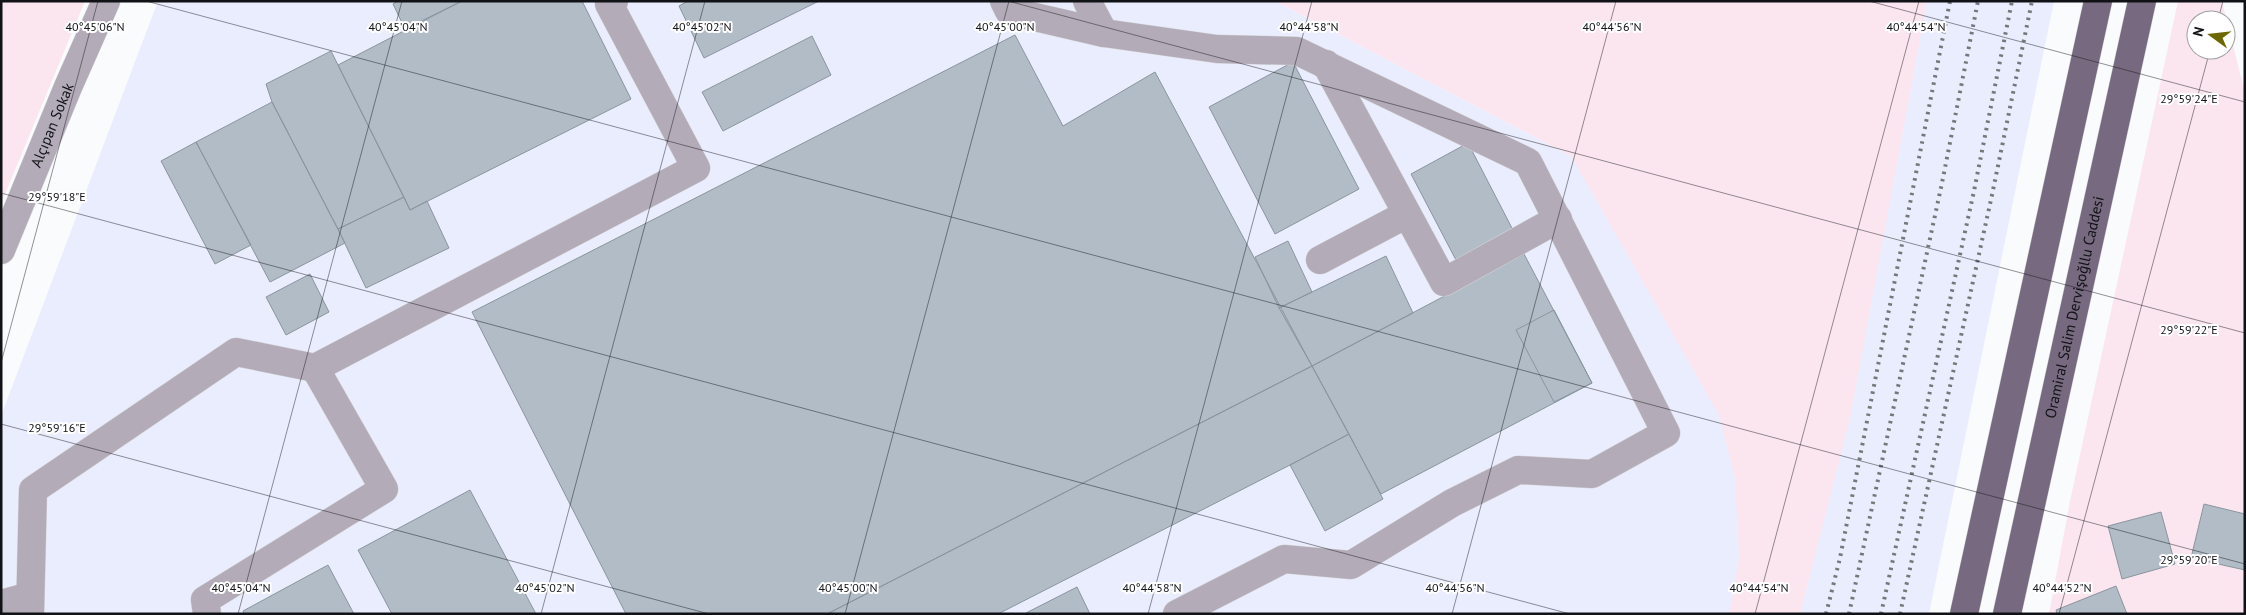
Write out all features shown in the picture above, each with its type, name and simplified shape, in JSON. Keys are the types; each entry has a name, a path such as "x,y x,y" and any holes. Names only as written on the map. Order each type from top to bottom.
{"main road":[{"path":"1964,614 2098,1"},
{"name":"Oramiral Salim Dervişoğllu Caddesi","path":"2007,614 2142,1"}],"street":[{"name":"Alçıpan Sokak","path":"1,250 68,87 106,1"},
{"path":"1,604 30,605 33,490 236,352 315,368 696,168 609,4 614,1"},
{"path":"1004,1 1009,11 1104,33 1217,48 1296,51 1528,162 1666,433 1592,474 1518,470 1452,503 1351,565 1284,559 1177,614"},
{"path":"1087,1 1104,33"},
{"path":"1326,64 1444,282 1558,219"},
{"path":"1320,260 1407,214"},
{"path":"207,614 205,600 384,489 315,368"}],"shaded area":[{"path":"1,1 85,1 1,204"},
{"path":"158,1 1275,1 1571,156 1626,1 2054,1 1929,614 1,614 1,416"},
{"path":"1275,1 1927,1 1850,418 1800,614 1729,614 1739,559 1735,478 1719,415 1571,156"},
{"path":"2178,1 2222,1 2224,10 2186,10 2186,60 2236,60 2236,57 2245,93 2245,614 2049,614 2070,501"}],"building":[{"path":"398,1 462,1 405,29 393,4"},
{"path":"462,1 582,1 631,99 410,210 338,65"},
{"path":"688,1 819,1 704,58 679,6"},
{"path":"1015,35 1063,126 1155,72 1312,366 827,614 626,614 472,312"},
{"path":"812,36 831,75 723,131 702,92"},
{"path":"331,51 404,197 338,229 272,102 266,84"},
{"path":"1293,62 1359,189 1275,234 1209,107"},
{"path":"272,102 345,243 270,282 196,142"},
{"path":"196,142 251,245 215,264 161,161"},
{"path":"1468,143 1514,232 1457,262 1411,174"},
{"path":"404,197 410,210 427,201 449,248 366,288 338,229"},
{"path":"1288,241 1312,292 1279,308 1255,257"},
{"path":"1524,254 1592,383 1381,494 1312,366"},
{"path":"1386,256 1413,313 1312,366 1279,308"},
{"path":"310,274 329,312 286,335 266,297"},
{"path":"1554,310 1592,383 1554,402 1516,330"},
{"path":"1312,366 1349,434 1290,465 998,614 827,614"},
{"path":"1349,434 1383,499 1325,531 1290,465"},
{"path":"470,490 536,614 392,614 358,550"},
{"path":"2204,504 2245,514 2245,570 2191,558"},
{"path":"2161,512 2175,564 2122,579 2108,526"},
{"path":"328,565 354,614 244,614 243,611"},
{"path":"2116,586 2127,614 2057,614 2056,610"},
{"path":"1077,587 1090,614 1024,614"}],"railway":[{"path":"1826,614 1840,558 1950,1"},
{"path":"1849,614 1942,183 1978,1"},
{"path":"1881,614 1974,191 2012,1"},
{"path":"1900,614 1992,195 2032,1"}]}
